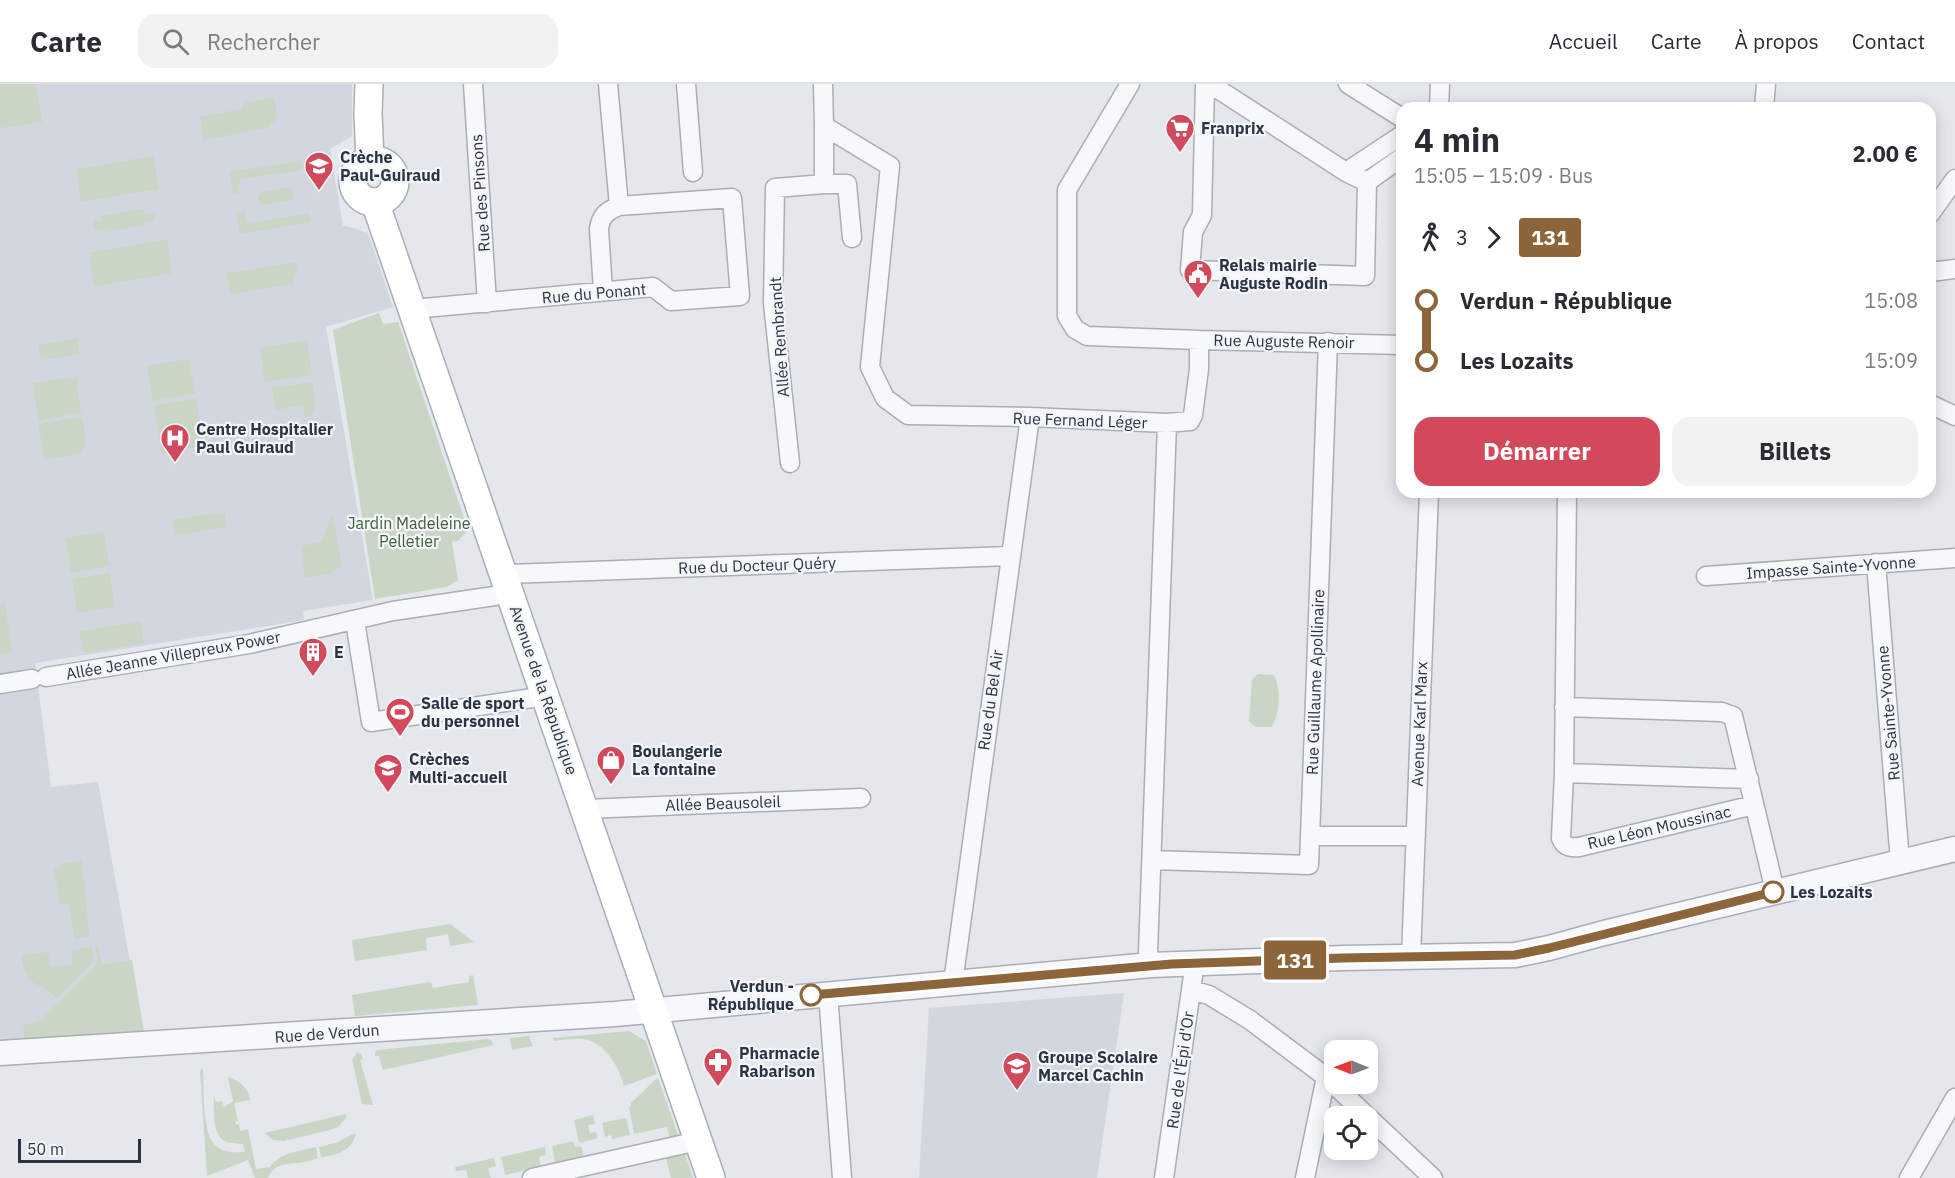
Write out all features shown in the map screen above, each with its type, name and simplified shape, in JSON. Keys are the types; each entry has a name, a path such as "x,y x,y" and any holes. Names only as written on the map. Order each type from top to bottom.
{"main road":[{"name":"Avenue de la République","path":"369,84 370,160 384,161 396,178 388,197 375,202 711,1178"}],"street":[{"name":"Rue des Pinsons","path":"473,84 487,303"},
{"path":"603,291 599,229 601,219 608,210 619,206 608,84"},
{"path":"686,84 693,172"},
{"path":"823,84 824,184"},
{"path":"1130,84 1067,190 1067,316 1075,329 1087,336 1199,339"},
{"path":"1205,84 1202,215 1193,232 1190,270 1365,276 1367,182"},
{"path":"1210,84 1346,172 1367,182"},
{"path":"1348,84 1396,114"},
{"path":"1439,102 1440,84"},
{"path":"1764,102 1766,84"},
{"name":"Rue Fernand Léger","path":"824,126 890,166 870,367 885,398 909,415 1167,423 1148,953 1151,965"},
{"path":"1346,172 1396,139"},
{"path":"1367,182 1396,161"},
{"path":"1936,206 1955,179"},
{"name":"Allée Rembrandt","path":"790,463 773,303 775,188 846,184 852,238"},
{"name":"Rue du Ponant","path":"413,309 653,287 671,301 740,296 732,198 619,206"},
{"path":"1936,271 1955,269"},
{"name":"Rue Auguste Renoir","path":"1167,423 1190,421 1193,415 1199,369 1199,339 1396,345"},
{"name":"Rue Guillaume Apollinaire","path":"1152,860 1309,865 1328,342"},
{"path":"1936,407 1955,416"},
{"name":"Rue du Bel Air","path":"953,983 1030,417"},
{"name":"Avenue Karl Marx","path":"1412,957 1429,498"},
{"name":"Rue Léon Moussinac","path":"1567,498 1564,773 1561,838 1563,843 1568,847 1579,847 1754,805"},
{"name":"Rue du Docteur Quéry","path":"508,583 1010,556"},
{"name":"Impasse Sainte-Yvonne","path":"1706,576 1955,558"},
{"name":"Rue Sainte-Yvonne","path":"1876,563 1900,862"},
{"name":"Allée Jeanne Villepreux Power","path":"0,684 249,644 393,611 501,596 508,583"},
{"path":"355,621 371,722 546,696"},
{"name":"Rue Léon Moussinac","path":"1564,707 1722,712 1735,718 1775,891"},
{"name":"Rue Léon Moussinac","path":"1564,773 1749,779"},
{"name":"Allée Beausoleil","path":"585,809 861,798"},
{"path":"1310,836 1416,836"},
{"name":"Rue de Verdun","path":"0,1053 653,1011 1193,962 1515,955 1955,849"},
{"name":"Rue de l'Épi d'Or","path":"1164,1178 1193,962"},
{"path":"1191,990 1209,995 1250,1020 1324,1076"},
{"path":"828,994 842,1178"},
{"path":"1305,1178 1324,1087"},
{"path":"1344,1094 1357,1106"},
{"path":"1909,1178 1955,1098"},
{"path":"1378,1126 1433,1178"},
{"path":"532,1178 698,1141"}],"shaded area":[{"name":"Centre Hospitalier Paul Guiraud","path":"0,84 352,84 352,136 330,149 343,226 368,233 393,307 326,327 373,600 303,611 304,620 35,663 51,787 98,782 142,1030 0,1041"},
{"name":"Groupe Scolaire Marcel Cachin","path":"1124,993 1097,1178 919,1178 929,1008"}],"green space":[{"path":"0,84 36,84 42,122 0,128"},
{"path":"274,98 277,116 269,128 203,140 200,117 242,109 245,103"},
{"path":"153,156 159,189 81,202 76,169"},
{"path":"300,161 302,170 240,179 239,192 233,194 230,172"},
{"path":"288,187 294,192 292,200 264,205 260,203 258,197 262,192"},
{"path":"143,209 144,214 151,212 155,216 152,222 145,221 145,225 105,232 104,228 96,230 92,226 95,221 102,221 102,216"},
{"path":"236,212 245,213 248,224 309,213 310,222 240,234"},
{"path":"167,239 172,273 94,286 89,253"},
{"path":"296,262 297,270 293,284 230,294 227,273"},
{"name":"Jardin Madeleine Pelletier","path":"379,313 383,324 398,322 468,530 458,541 452,542 458,580 447,587 375,599 333,330"},
{"path":"77,338 80,354 41,360 38,345"},
{"path":"307,340 312,375 265,382 260,348"},
{"path":"189,359 195,394 153,401 147,366"},
{"path":"76,377 81,413 39,420 32,383"},
{"path":"312,382 316,404 311,416 305,417 303,405 276,410 272,388"},
{"path":"196,399 204,445 162,453 154,406"},
{"path":"82,417 86,443 81,453 45,460 38,424"},
{"path":"225,512 227,525 225,527 175,536 172,520"},
{"path":"332,513 342,565 331,573 305,578 301,546 322,542"},
{"path":"104,532 109,566 71,573 66,538"},
{"path":"110,573 115,607 77,613 72,579"},
{"path":"5,603 12,652 0,654 0,604"},
{"path":"141,622 144,643 84,653 79,631"},
{"path":"1258,674 1274,675 1278,687 1277,715 1271,727 1255,727 1249,721 1252,680"},
{"path":"81,860 90,937 74,939 69,906 67,903 60,904 54,868 61,867 61,864"},
{"path":"450,924 474,942 450,946 448,934 426,938 427,950 355,961 352,940"},
{"path":"95,946 98,946 102,965 132,960 144,1032 25,1039 23,1026 42,1019 95,966 98,959"},
{"path":"92,947 94,959 92,963 56,999 45,988 31,981 27,976 21,956 48,952 51,967 73,964 71,950"},
{"path":"473,975 478,1005 355,1016 352,995 431,982 433,988 469,982 469,976"},
{"path":"629,1031 646,1041 657,1074 624,1086 615,1063 598,1045 582,1039 554,1041 553,1038"},
{"path":"529,1036 533,1046 512,1050 510,1038"},
{"path":"488,1039 493,1045 383,1070 379,1056 375,1056 377,1050"},
{"path":"357,1053 361,1054 363,1059 360,1060 373,1105 362,1104 352,1059"},
{"path":"203,1069 207,1129 217,1147 228,1151 245,1152 243,1144 230,1143 219,1137 215,1126 214,1096 216,1102 222,1101 224,1107 233,1101 228,1077 243,1085 249,1095 250,1100 234,1103 238,1121 235,1121 236,1125 239,1124 240,1131 248,1129 256,1169 270,1167 279,1158 291,1153 316,1147 318,1158 280,1166 270,1173 268,1178 255,1178 248,1160 207,1176 200,1070"},
{"path":"658,1078 679,1137 670,1139 667,1127 634,1134 629,1107"},
{"path":"346,1114 347,1116 338,1127 284,1141 273,1140 265,1133"},
{"path":"593,1115 595,1124 588,1125 590,1133 596,1132 598,1138 579,1143 574,1120"},
{"path":"625,1118 630,1135 612,1139 611,1135 605,1137 602,1123"},
{"path":"356,1134 354,1140 347,1148 321,1158 319,1147 338,1142"},
{"path":"573,1141 575,1147 581,1146 584,1157 555,1164 552,1146"},
{"path":"545,1147 546,1155 539,1157 541,1167 505,1175 501,1157"},
{"path":"684,1151 693,1178 671,1178 665,1154"},
{"path":"494,1158 496,1166 488,1168 491,1178 468,1178 466,1170 456,1171 455,1167"}],"bus line":[{"name":"131","path":"811,995 1193,962 1515,955 1773,892"}],"place":[{"name":"Franprix","path":"1180,154"},
{"name":"Crèche Paul-Guiraud","path":"319,192"},
{"name":"Relais mairie Auguste Rodin","path":"1198,300"},
{"name":"Centre Hospitalier Paul Guiraud","path":"175,464"},
{"name":"E","path":"313,678"},
{"name":"Salle de sport du personnel","path":"400,738"},
{"name":"Boulangerie La fontaine","path":"611,786"},
{"name":"Crèches Multi-accueil","path":"388,794"},
{"name":"Les Lozaits","path":"1773,892"},
{"name":"Verdun - République","path":"811,995"},
{"name":"Pharmacie Rabarison","path":"718,1088"},
{"name":"Groupe Scolaire Marcel Cachin","path":"1017,1092"}]}
